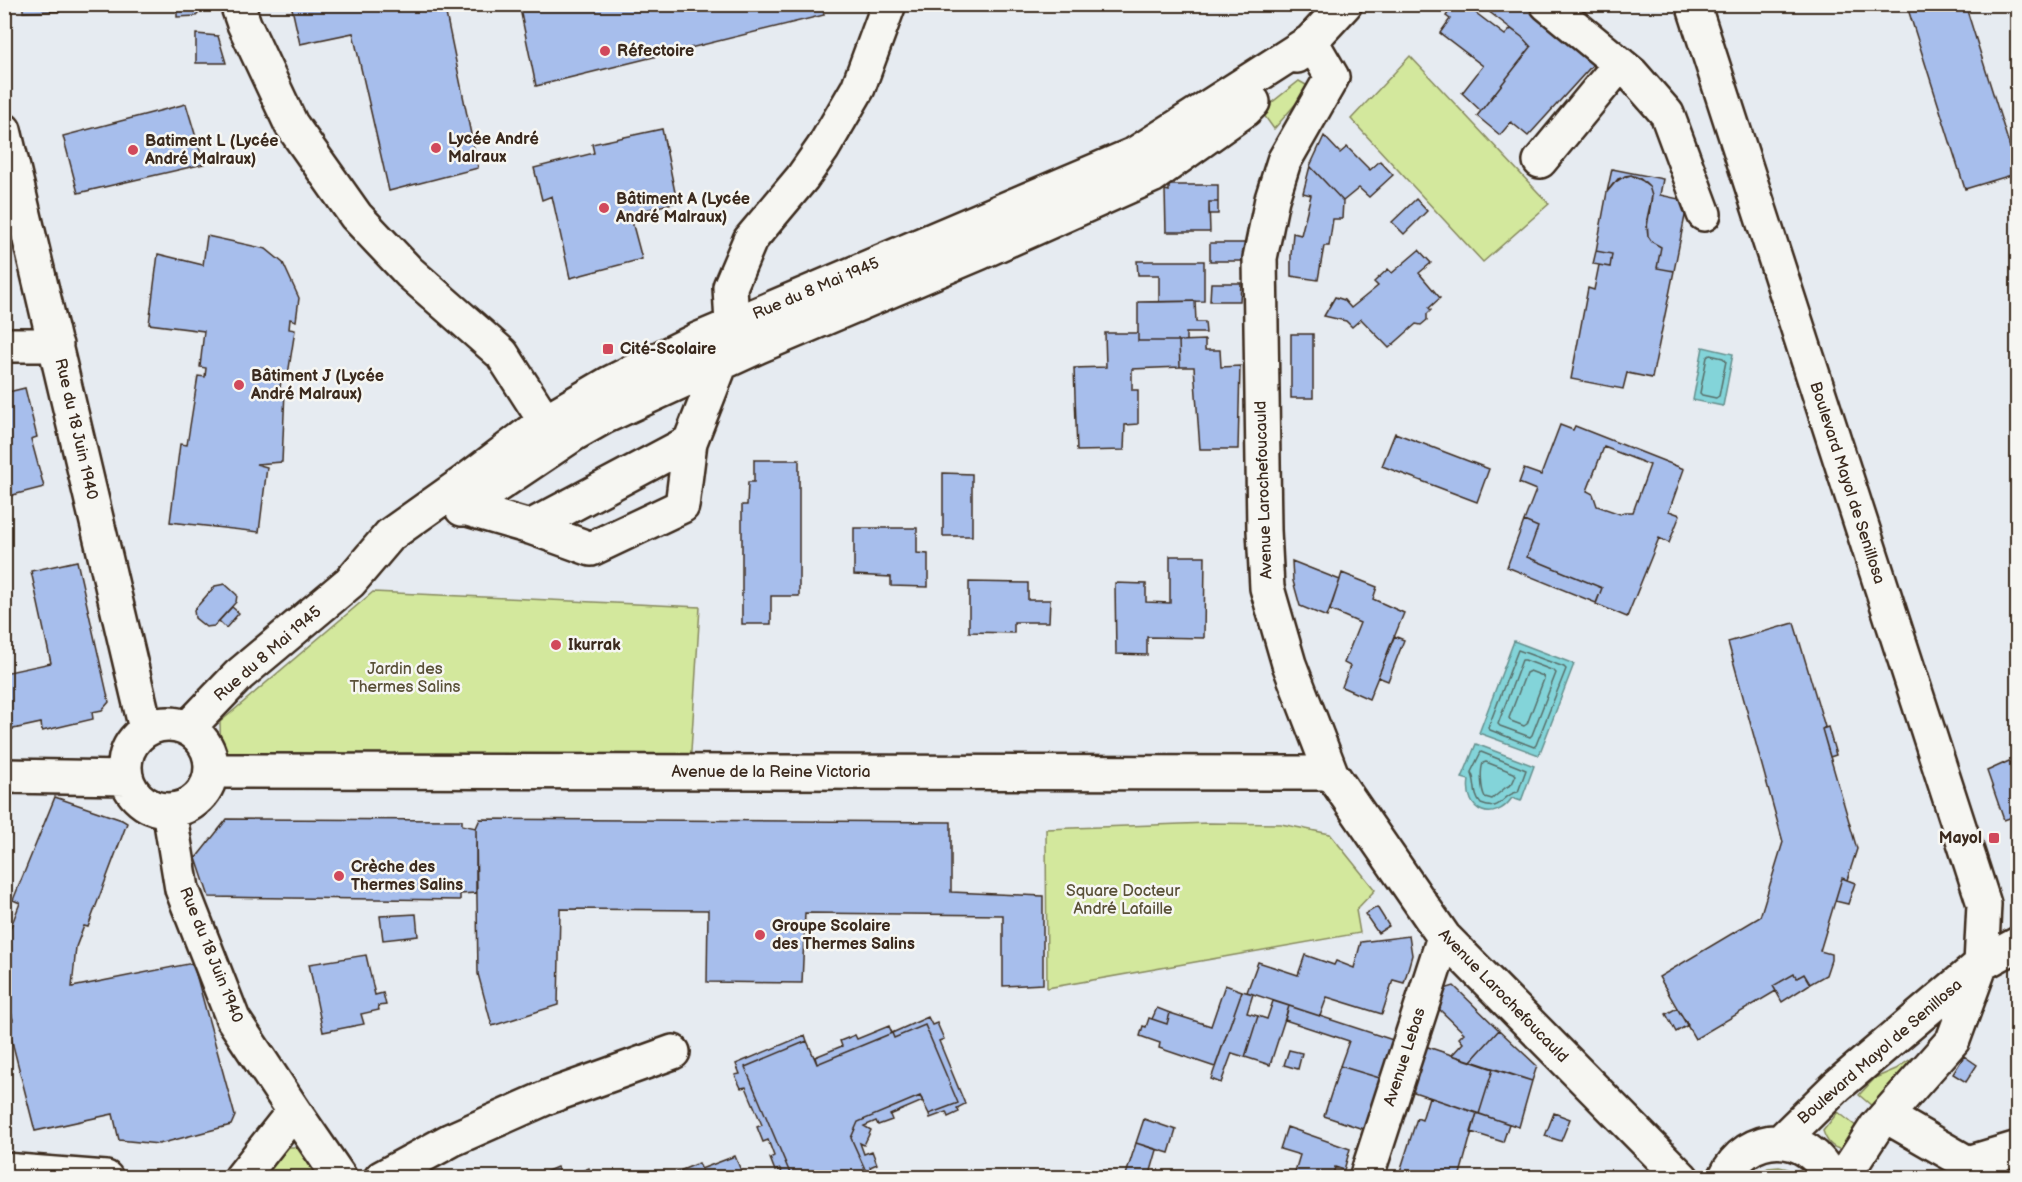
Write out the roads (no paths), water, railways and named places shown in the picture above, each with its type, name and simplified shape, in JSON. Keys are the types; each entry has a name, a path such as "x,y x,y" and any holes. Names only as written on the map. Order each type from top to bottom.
{"street":[{"path":"237,4 244,24 291,124 356,216 409,272 502,354 545,421"},
{"name":"Rue du 8 Mai 1945","path":"350,582 403,554 464,508 574,434 604,417 721,363 1152,177 1245,110 1345,4"},
{"path":"1547,4 1632,74 1667,114 1704,214"},
{"name":"Boulevard Mayol de Senillosa","path":"1693,4 1984,904 1981,964 1953,1040 1876,1126 1843,1178"},
{"path":"732,324 730,287 750,240 802,178 823,148 858,88 886,6"},
{"name":"Rue du 8 Mai 1945","path":"188,728 239,675 350,582 390,535 466,482 545,421 647,363 732,324 1135,154 1311,41"},
{"name":"Avenue Larochefoucauld","path":"1311,41 1332,77 1284,161 1272,199 1260,258 1267,588 1289,664 1331,773 1444,937 1682,1178"},
{"path":"1540,161 1620,64"},
{"name":"Rue du 18 Juin 1940","path":"4,130 146,729"},
{"path":"4,345 56,345"},
{"path":"464,508 530,526 591,549 682,506 690,442 721,363"},
{"path":"530,526 690,442"},
{"path":"160,724 174,724 188,728 207,746 212,771 209,784 193,803 181,809 154,808 142,802 132,791 126,778 124,764 135,738 146,729 160,724"},
{"name":"Avenue de la Reine Victoria","path":"212,771 1331,773"},
{"path":"4,776 126,778"},
{"name":"Rue du 18 Juin 1940","path":"169,810 182,889 233,1018 340,1178"},
{"name":"Avenue Lebas","path":"1366,1178 1444,937"},
{"path":"1981,964 2018,944"},
{"name":"Boulevard Mayol de Senillosa","path":"1780,1141 1837,1086 1981,964"},
{"path":"381,1178 451,1140 548,1097 673,1052"},
{"path":"241,1178 294,1111"},
{"path":"1886,1116 1981,1170 2018,1149"},
{"path":"1725,1178 1734,1161 1747,1150 1763,1143 1780,1141 1796,1144 1810,1151 1822,1162 1830,1178"},
{"path":"4,1170 106,1178"}],"water":[{"path":"1703,347 1733,354 1723,406 1693,400"},
{"path":"1514,641 1574,664 1539,755 1479,733"},
{"path":"1476,744 1534,766 1521,801 1512,798 1497,811 1482,811 1476,807 1471,800 1469,780 1462,778"}],"place":[{"name":"Réfectoire","path":"605,51"},
{"name":"Lycée André Malraux","path":"436,148"},
{"name":"Batiment L (Lycée André Malraux)","path":"133,150"},
{"name":"Bâtiment A (Lycée André Malraux)","path":"604,208"},
{"name":"Cité-Scolaire","path":"608,349"},
{"name":"Bâtiment J (Lycée André Malraux)","path":"239,385"},
{"name":"Ikurrak","path":"556,645"},
{"name":"Mayol","path":"1994,838"},
{"name":"Crèche des Thermes Salins","path":"339,876"},
{"name":"Groupe Scolaire des Thermes Salins","path":"760,935"}],"park label":[{"name":"Jardin des Thermes Salins","path":"405,678"},
{"name":"Square Docteur André Lafaille","path":"1123,900"}]}
